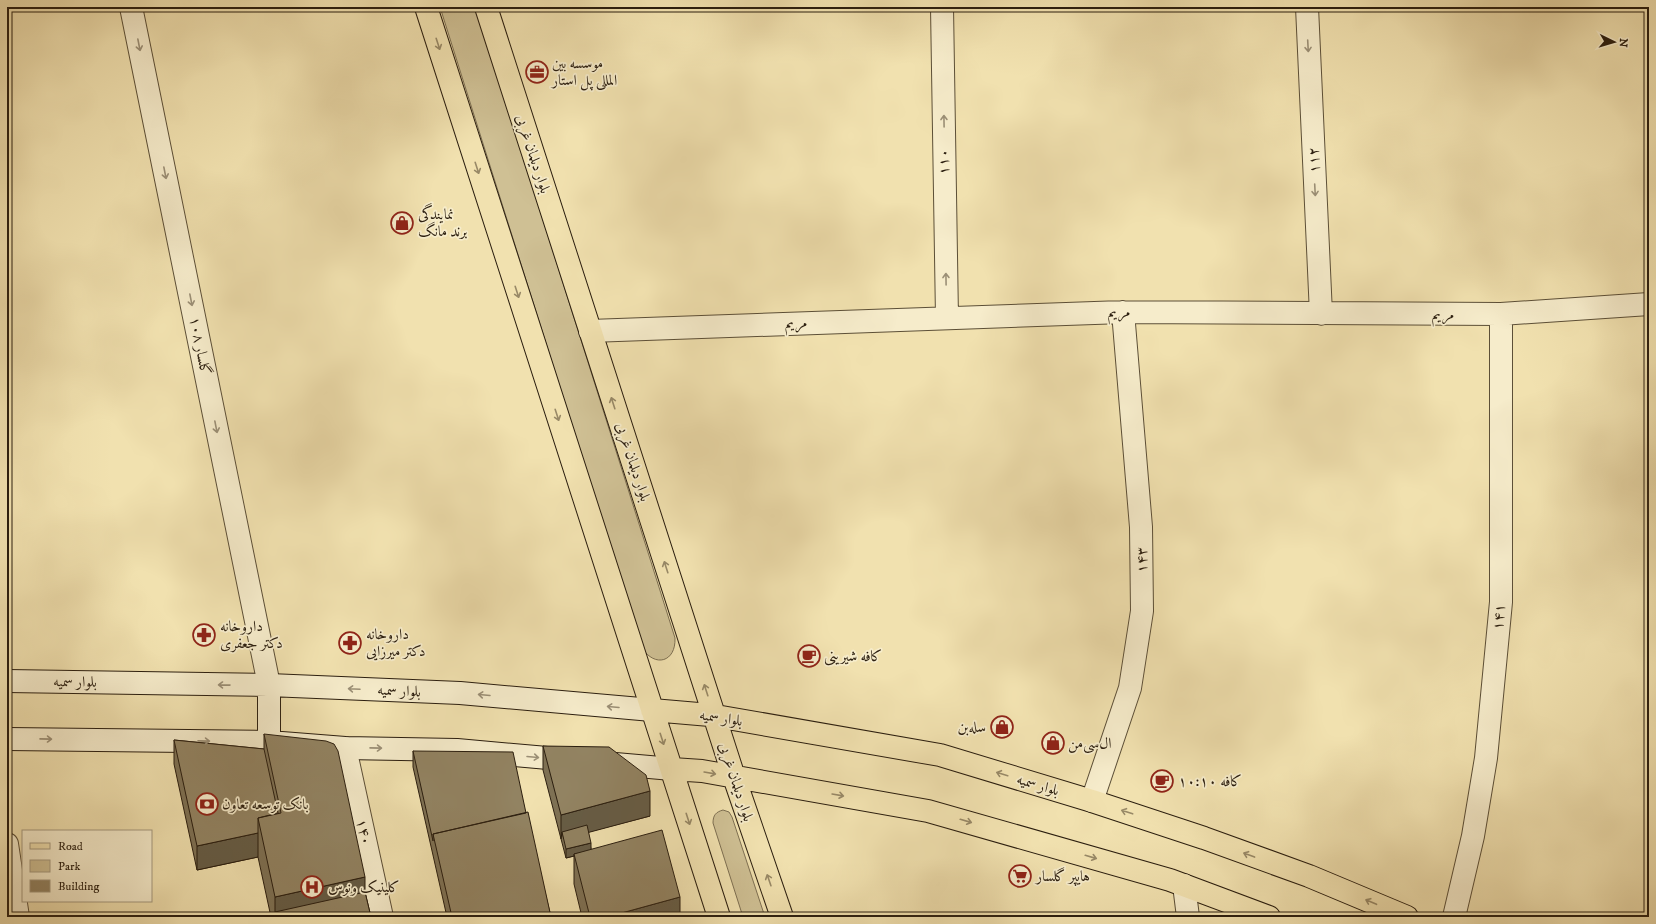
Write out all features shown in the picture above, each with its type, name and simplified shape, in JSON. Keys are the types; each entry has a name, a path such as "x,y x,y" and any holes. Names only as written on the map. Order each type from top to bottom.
{"main road":[{"path":"426,7 719,917"},
{"name":"بلوار دیلمان غربی","path":"486,7 714,716 782,917"},
{"name":"بلوار سمیه","path":"652,710 714,716 940,755 1092,801 1309,876 1407,917"},
{"path":"672,769 734,777 928,811 1170,880 1268,917"}],"street":[{"name":"گلسار ۱۰۸","path":"131,7 269,686 269,742"},
{"name":"۱۱۰","path":"942,7 947,318"},
{"name":"۱۱۲","path":"1307,7 1321,314"},
{"name":"مریم","path":"590,331 1123,312 1501,314 1649,304"},
{"name":"۱۴۳","path":"1092,801 1130,688 1142,612 1141,527 1123,312"},
{"name":"۱۴۱","path":"1454,917 1473,836 1486,758 1501,602 1501,314"},
{"name":"بلوار سمیه","path":"7,681 269,686 460,693 652,710"},
{"path":"7,738 269,742 345,748 456,750 672,769"},
{"name":"۱۴۰","path":"345,748 382,917"},
{"path":"7,844 18,917"},
{"path":"1184,885 1188,917"}],"green space":[{"path":"440,7 476,7 675,638 672,652 664,660 653,658 642,648"},
{"path":"723,810 729,812 732,817 765,917 743,917 713,823 715,814"}],"building":[{"path":"264,734 326,741 334,744 338,751 365,877 275,897 258,818 281,813"},
{"path":"174,740 264,749 278,813 258,818 258,833 197,846"},
{"path":"543,746 609,747 646,775 650,791 561,815"},
{"path":"413,751 513,752 526,813 433,834 433,841"},
{"path":"528,812 551,917 452,917 433,834"},
{"path":"587,825 591,843 566,849 562,832"},
{"path":"662,830 680,897 607,917 590,917 574,854"},
{"path":"365,892 371,917 276,917 275,912"}],"place":[{"name":"موسسه بین المللی پل استار","path":"537,72"},
{"name":"نمایندگی برند مانگ","path":"402,223"},
{"name":"داروخانه دکتر جعفری","path":"204,635"},
{"name":"داروخانه دکتر میرزایی","path":"350,643"},
{"name":"کافه شیرینی","path":"809,656"},
{"name":"سله‌بن","path":"1002,727"},
{"name":"ال‌سی‌من","path":"1053,743"},
{"name":"کافه ۱۰:۱۰","path":"1162,781"},
{"name":"بانک توسعه تعاون","path":"207,804"},
{"name":"هایپر گلسار","path":"1020,876"},
{"name":"کلینیک ونوس","path":"312,887"}]}
